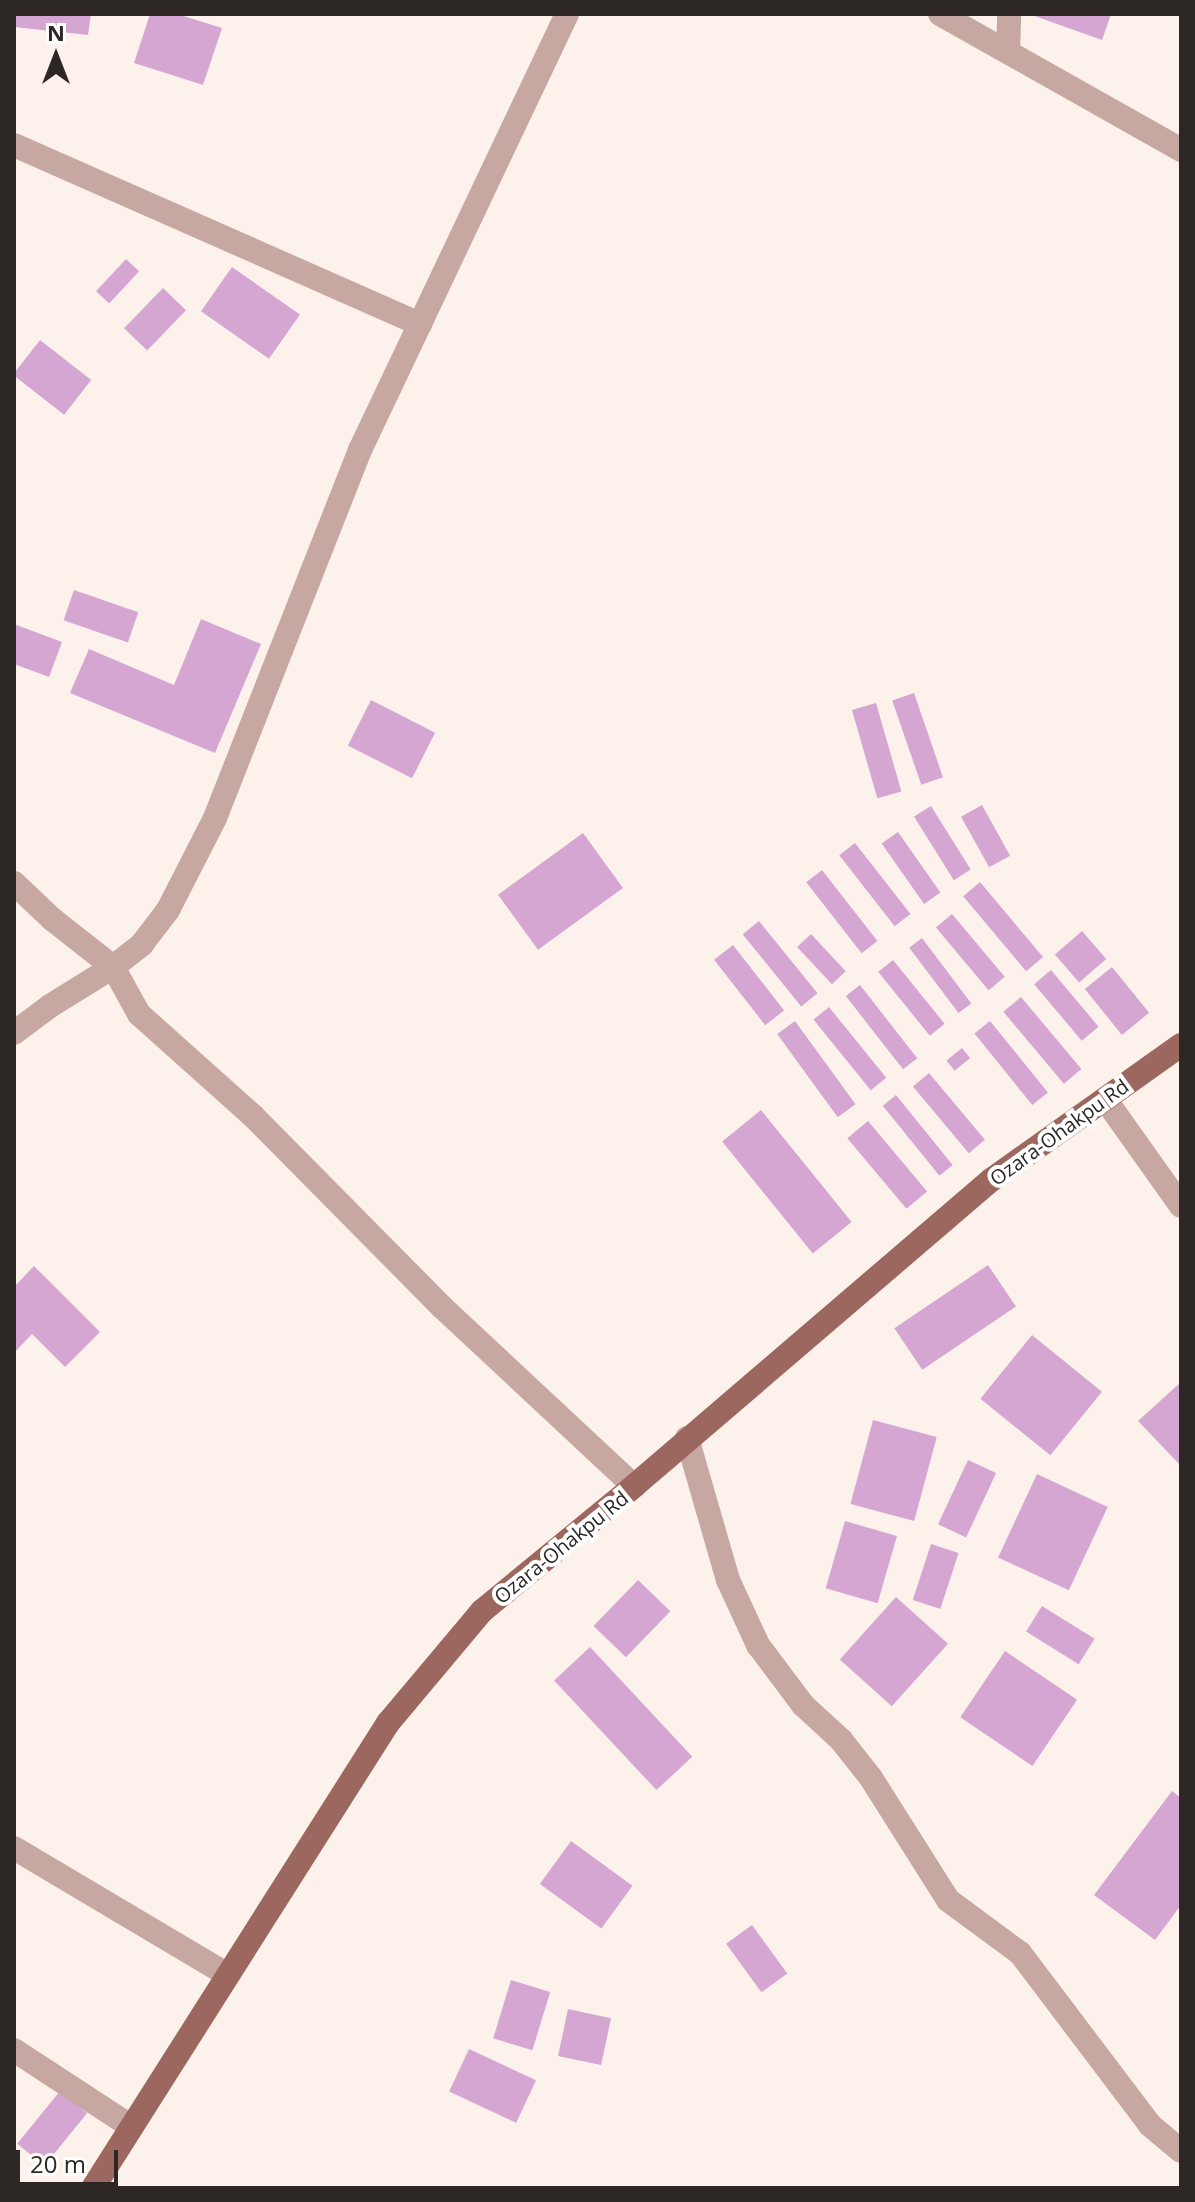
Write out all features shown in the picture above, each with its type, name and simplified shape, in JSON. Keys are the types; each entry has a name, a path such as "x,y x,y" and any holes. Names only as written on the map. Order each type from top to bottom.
{"main road":[{"name":"Ozara-Ohakpu Rd","path":"93,2188 388,1723 482,1611 634,1486 991,1180 1181,1045"}],"street":[{"path":"14,1033 142,944 168,910 215,818 360,450 567,14"},
{"path":"940,14 1181,150"},
{"path":"1008,51 1009,14"},
{"path":"14,145 420,324"},
{"path":"14,883 52,919 113,967 139,1014 253,1116 442,1307 634,1486"},
{"path":"1105,1099 1181,1206"},
{"path":"687,1438 728,1580 758,1645 803,1705 841,1740 871,1778 948,1900 1020,1953 1150,2125 1181,2151"},
{"path":"14,1848 226,1974"},
{"path":"14,2050 130,2126"}],"building":[{"path":"14,14 91,14 88,35 14,27"},
{"path":"150,14 177,14 222,28 203,85 134,63"},
{"path":"1029,14 1111,14 1102,40"},
{"path":"126,259 139,271 109,303 96,291"},
{"path":"232,267 300,315 269,359 201,311"},
{"path":"163,288 186,310 147,351 124,328"},
{"path":"40,340 91,380 64,415 14,376"},
{"path":"74,590 138,612 128,642 64,620"},
{"path":"201,619 261,644 215,753 70,693 89,649 174,685"},
{"path":"14,624 62,642 49,677 14,664"},
{"path":"914,693 943,777 921,785 892,700"},
{"path":"371,700 435,733 412,778 348,745"},
{"path":"876,703 901,791 877,798 852,710"},
{"path":"982,805 1010,856 989,867 961,817"},
{"path":"931,806 971,870 954,880 914,817"},
{"path":"898,832 940,893 924,904 882,843"},
{"path":"583,833 623,888 538,950 498,895"},
{"path":"855,843 910,914 895,926 839,855"},
{"path":"822,870 877,941 862,953 806,882"},
{"path":"980,882 1043,957 1026,971 963,896"},
{"path":"952,914 1005,977 989,990 936,927"},
{"path":"759,921 818,993 801,1006 743,934"},
{"path":"1082,931 1106,959 1079,983 1055,955"},
{"path":"811,934 846,971 832,984 797,947"},
{"path":"922,938 971,1003 959,1013 909,948"},
{"path":"733,945 784,1010 765,1025 714,960"},
{"path":"893,960 945,1024 930,1036 878,972"},
{"path":"1112,967 1149,1013 1122,1035 1085,989"},
{"path":"1051,970 1099,1027 1082,1041 1034,984"},
{"path":"860,985 917,1058 903,1069 846,996"},
{"path":"1021,997 1081,1069 1064,1084 1003,1012"},
{"path":"829,1007 886,1078 871,1090 813,1020"},
{"path":"795,1021 856,1104 838,1117 777,1034"},
{"path":"990,1021 1048,1092 1032,1105 974,1034"},
{"path":"962,1048 970,1058 955,1071 946,1061"},
{"path":"929,1073 985,1140 969,1153 913,1086"},
{"path":"896,1095 953,1165 939,1176 883,1106"},
{"path":"761,1110 852,1222 813,1253 722,1141"},
{"path":"868,1121 927,1191 906,1209 847,1138"},
{"path":"988,1265 1016,1306 922,1370 894,1328"},
{"path":"34,1266 100,1332 65,1367 32,1334 14,1353 14,1287"},
{"path":"1032,1335 1102,1392 1050,1455 980,1399"},
{"path":"1181,1382 1181,1466 1138,1421"},
{"path":"873,1420 937,1437 914,1521 850,1504"},
{"path":"968,1460 996,1473 966,1537 938,1524"},
{"path":"1037,1474 1108,1507 1069,1590 998,1557"},
{"path":"845,1521 897,1536 878,1603 826,1588"},
{"path":"931,1544 959,1553 940,1609 913,1600"},
{"path":"638,1580 670,1611 626,1657 594,1626"},
{"path":"896,1597 948,1644 892,1706 840,1659"},
{"path":"1042,1606 1095,1639 1079,1664 1026,1631"},
{"path":"590,1647 692,1757 656,1790 554,1680"},
{"path":"1005,1651 1077,1700 1032,1766 960,1717"},
{"path":"1172,1791 1181,1798 1181,1905 1155,1940 1094,1895"},
{"path":"571,1841 632,1886 601,1929 540,1884"},
{"path":"752,1925 787,1974 761,1992 726,1944"},
{"path":"511,1980 550,1992 532,2050 493,2038"},
{"path":"568,2009 611,2018 601,2065 558,2056"},
{"path":"469,2049 536,2080 516,2123 449,2092"},
{"path":"60,2091 87,2113 44,2166 17,2144"}]}
